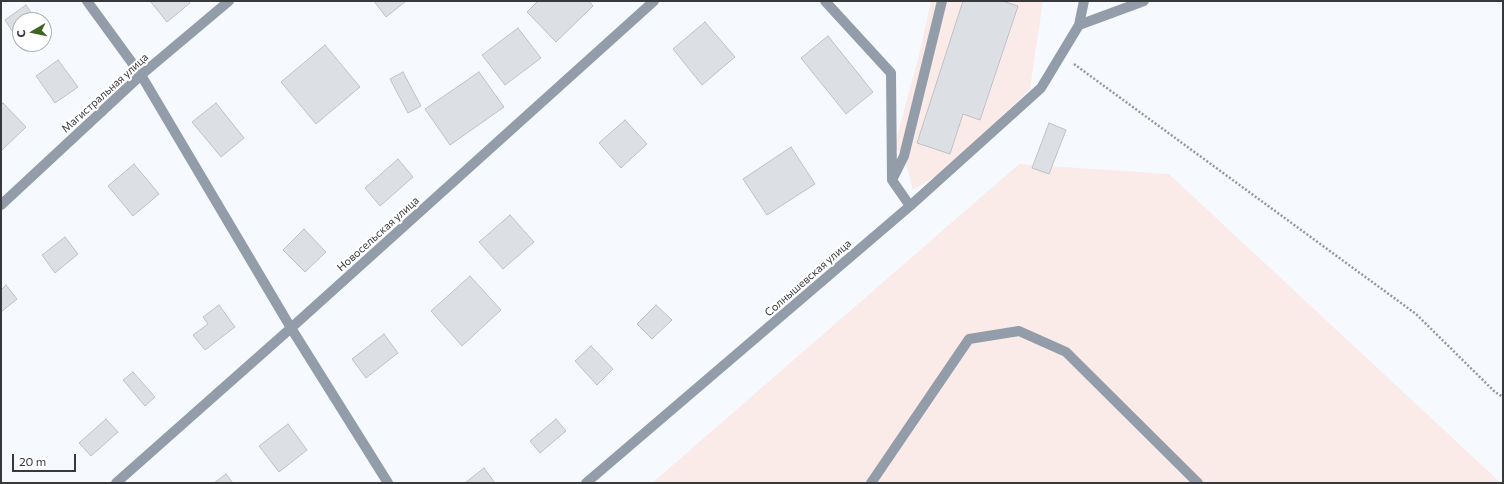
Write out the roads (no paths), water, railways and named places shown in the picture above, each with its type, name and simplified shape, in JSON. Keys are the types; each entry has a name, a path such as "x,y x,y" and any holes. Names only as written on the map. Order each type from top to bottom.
{"street":[{"path":"87,1 141,75 291,328 388,483"},
{"name":"Магистральная улица","path":"1,205 141,75 229,1"},
{"name":"Новосельская улица","path":"116,483 291,328 654,1"},
{"path":"825,1 891,73 892,180 910,206"},
{"path":"892,180 904,156 942,1"},
{"path":"1079,25 1084,1"},
{"path":"1079,25 1144,1"},
{"name":"Солнышевская улица","path":"586,483 910,206 1042,88 1060,54 1079,25"},
{"path":"871,483 969,339 1019,331 1066,352 1198,483"}]}
